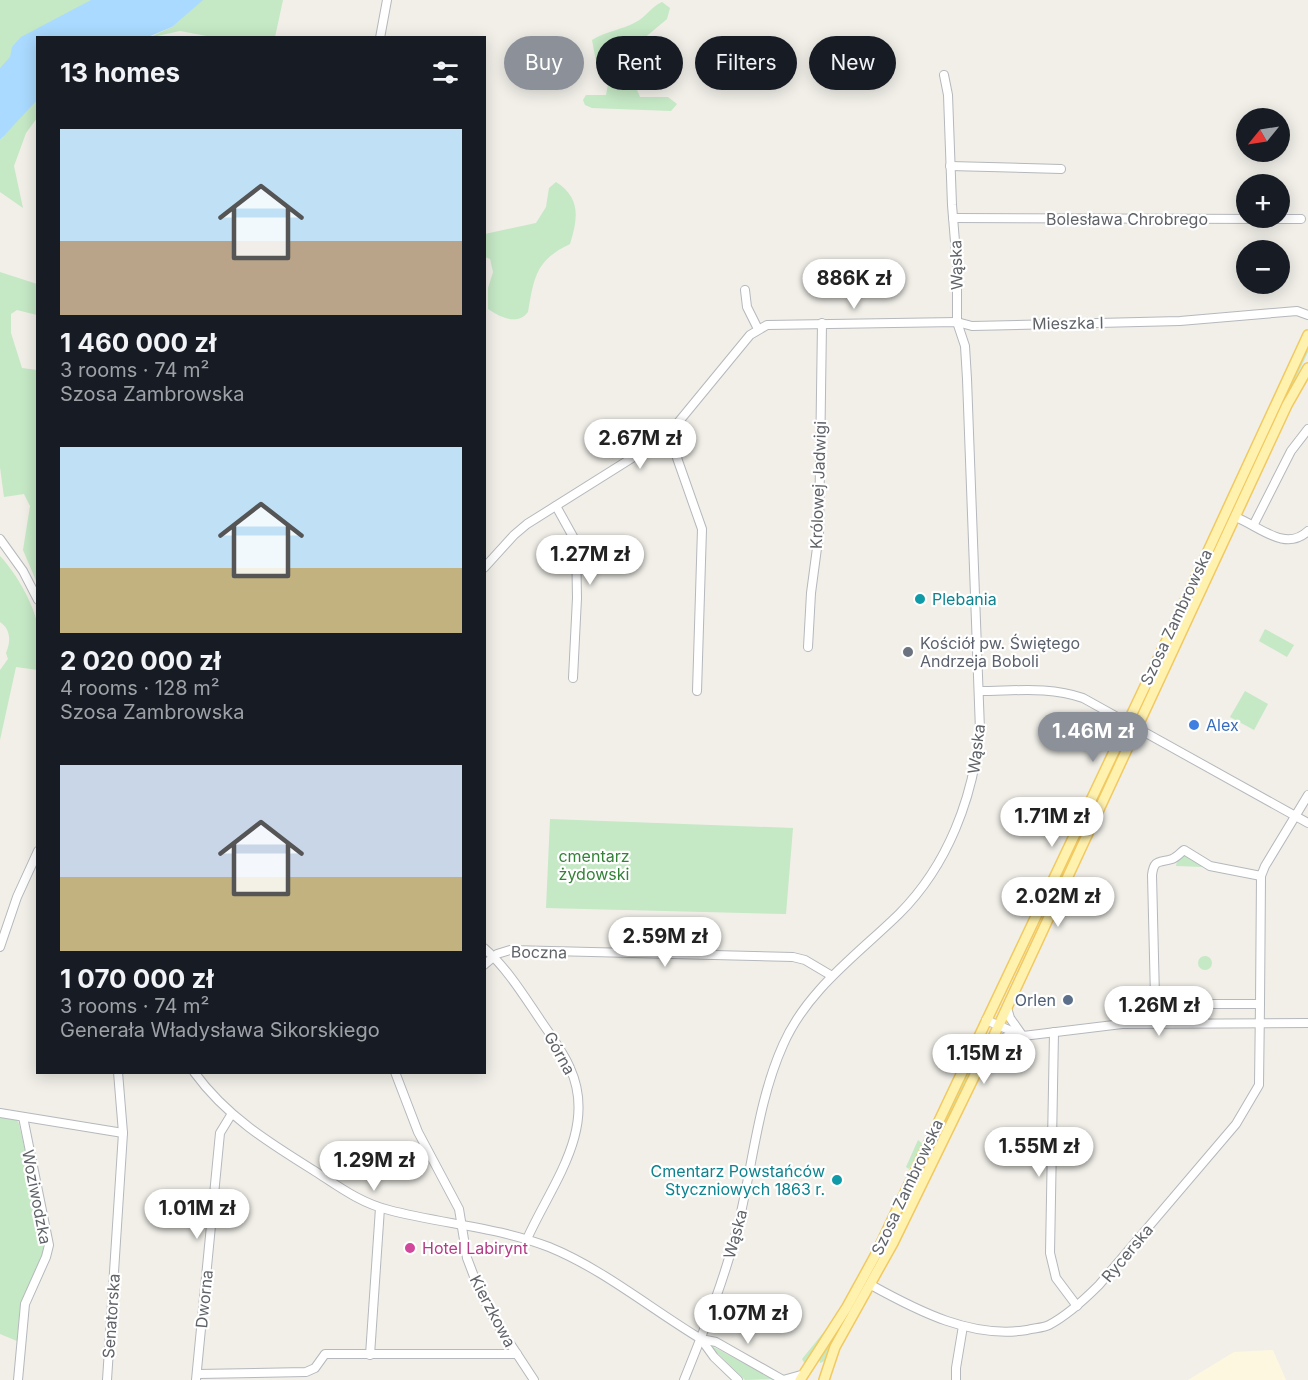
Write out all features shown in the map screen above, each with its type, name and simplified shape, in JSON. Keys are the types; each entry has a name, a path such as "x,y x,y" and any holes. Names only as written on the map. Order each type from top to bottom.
{"main road":[{"name":"Szosa Zambrowska","path":"801,1378 865,1276 1128,722 1308,335"},
{"name":"Szosa Zambrowska","path":"824,1380 826,1368 835,1347 872,1285 990,1044 1287,405 1308,368"},
{"path":"1026,936 1034,935 1038,941"},
{"path":"812,1360 826,1368"}],"street":[{"path":"380,36 387,0"},
{"name":"Wąska","path":"684,1380 701,1339 734,1241 772,1073 800,1013 832,976 907,905 940,860 956,828 973,777 980,730 979,691 965,355 957,322 957,266 948,95 944,75"},
{"path":"950,166 1061,169"},
{"name":"Bolesława Chrobrego","path":"953,218 1301,219"},
{"path":"486,566 514,534 667,436 741,346 758,329 747,307 745,290"},
{"name":"Mieszka I","path":"758,329 774,323 957,322 972,326 1179,321 1297,311 1308,315"},
{"name":"Królowej Jadwigi","path":"808,647 813,572 819,532 822,323"},
{"path":"1254,524 1291,451 1308,429"},
{"path":"667,436 702,529 696,691"},
{"path":"556,506 576,542 577,598 573,678"},
{"path":"1235,517 1285,540 1299,538 1308,531"},
{"path":"0,539 23,571 36,596"},
{"path":"979,691 1043,689 1066,692 1128,722 1308,824"},
{"name":"Rycerska","path":"872,1285 946,1321 963,1326 1015,1331 1048,1326 1077,1306 1106,1277 1236,1124 1252,1101 1259,1085 1261,876 1308,795"},
{"path":"1260,1004 1172,1005 1157,1001 1152,875 1157,861 1173,858 1184,850 1210,866 1261,876"},
{"path":"0,947 17,897 36,854"},
{"name":"Górna","path":"486,950 494,956 563,1054 574,1076 579,1096 578,1120 571,1151 527,1239"},
{"name":"Boczna","path":"494,956 510,950 793,957 805,960 832,976"},
{"path":"486,963 494,956"},
{"path":"1007,1008 1010,1018 1023,1036"},
{"path":"986,1020 1013,1034 1023,1036 1113,1024 1308,1023"},
{"path":"1054,1032 1050,1252 1056,1278 1077,1306"},
{"path":"990,1044 1013,1034"},
{"name":"Senatorska","path":"107,1380 123,1133 118,1074"},
{"path":"195,1074 209,1093 231,1114 345,1192 380,1208 527,1239 575,1259 701,1339 716,1342 783,1380 801,1378"},
{"name":"Kierzkowa","path":"396,1074 415,1125 451,1191 464,1226 467,1258 475,1279 494,1319 534,1380"},
{"path":"0,1113 123,1133"},
{"name":"Dworna","path":"196,1377 220,1133 231,1114"},
{"name":"Woziwodzka","path":"18,1380 25,1304 49,1245 23,1117"},
{"path":"370,1355 380,1208"},
{"path":"956,1380 963,1326"},
{"path":"701,1339 714,1357 738,1380"},
{"path":"196,1377 306,1372 315,1368 325,1354 517,1354"}],"shaded area":[{"path":"1273,1350 1286,1380 1188,1380 1234,1352"}],"green space":[{"path":"0,0 179,0 45,36 36,36 36,119 26,133 14,166 23,208 0,192 0,140 3,137 0,138"},
{"path":"202,0 283,0 275,36 207,36 180,31 152,36 172,27"},
{"path":"662,2 670,8 667,19 647,36 601,36 636,22"},
{"path":"596,38 596,61 592,40"},
{"path":"607,90 637,90 640,97 668,97 677,104 671,111 592,108 585,105 583,100 586,95 606,95"},
{"path":"556,182 564,188 574,202 576,217 570,244 550,256 538,271 528,312 519,319 508,319 488,309 488,288 493,272 490,259 486,257 486,234 536,223 546,207 549,188"},
{"path":"0,272 36,284 36,315 17,310 11,314 11,333 22,368 36,370 36,581 23,550 30,506 24,494 4,497 0,467"},
{"path":"1308,346 1308,352 1136,718 1136,716"},
{"path":"0,556 18,580 36,618 36,670 16,667 0,740 0,670 8,659 6,653 9,640 6,628 0,622"},
{"path":"1265,629 1294,645 1287,657 1259,641"},
{"path":"1245,691 1268,704 1254,730 1230,717"},
{"path":"1128,733 1061,877 1058,877"},
{"name":"cmentarz żydowski","path":"550,819 793,828 786,914 546,908"},
{"path":"1183,854 1202,864 1204,867 1176,866"},
{"path":"1205,956 1210,958 1212,963 1210,968 1205,970 1200,968 1198,963 1200,958"},
{"path":"980,1042 984,1044 886,1249 825,1361 820,1363 819,1358 859,1295 875,1264"},
{"path":"0,1116 17,1120 19,1124 45,1237 43,1253 20,1306 17,1341 0,1334"},
{"path":"918,1140 923,1144 909,1169 906,1167"},
{"path":"833,1322 805,1364 802,1359"},
{"path":"708,1344 774,1379 745,1380"}],"water":[{"path":"91,0 203,0 172,27 150,36 36,36 36,101 0,140 0,68 10,57 12,47 21,37"}],"place":[{"name":"Plebania","path":"920,599"},
{"name":"Kościół pw. Świętego Andrzeja Boboli","path":"908,652"},
{"name":"Alex","path":"1194,725"},
{"name":"Orlen","path":"1068,1000"},
{"name":"Cmentarz Powstańców Styczniowych 1863 r.","path":"837,1180"},
{"name":"Hotel Labirynt","path":"410,1248"}]}
